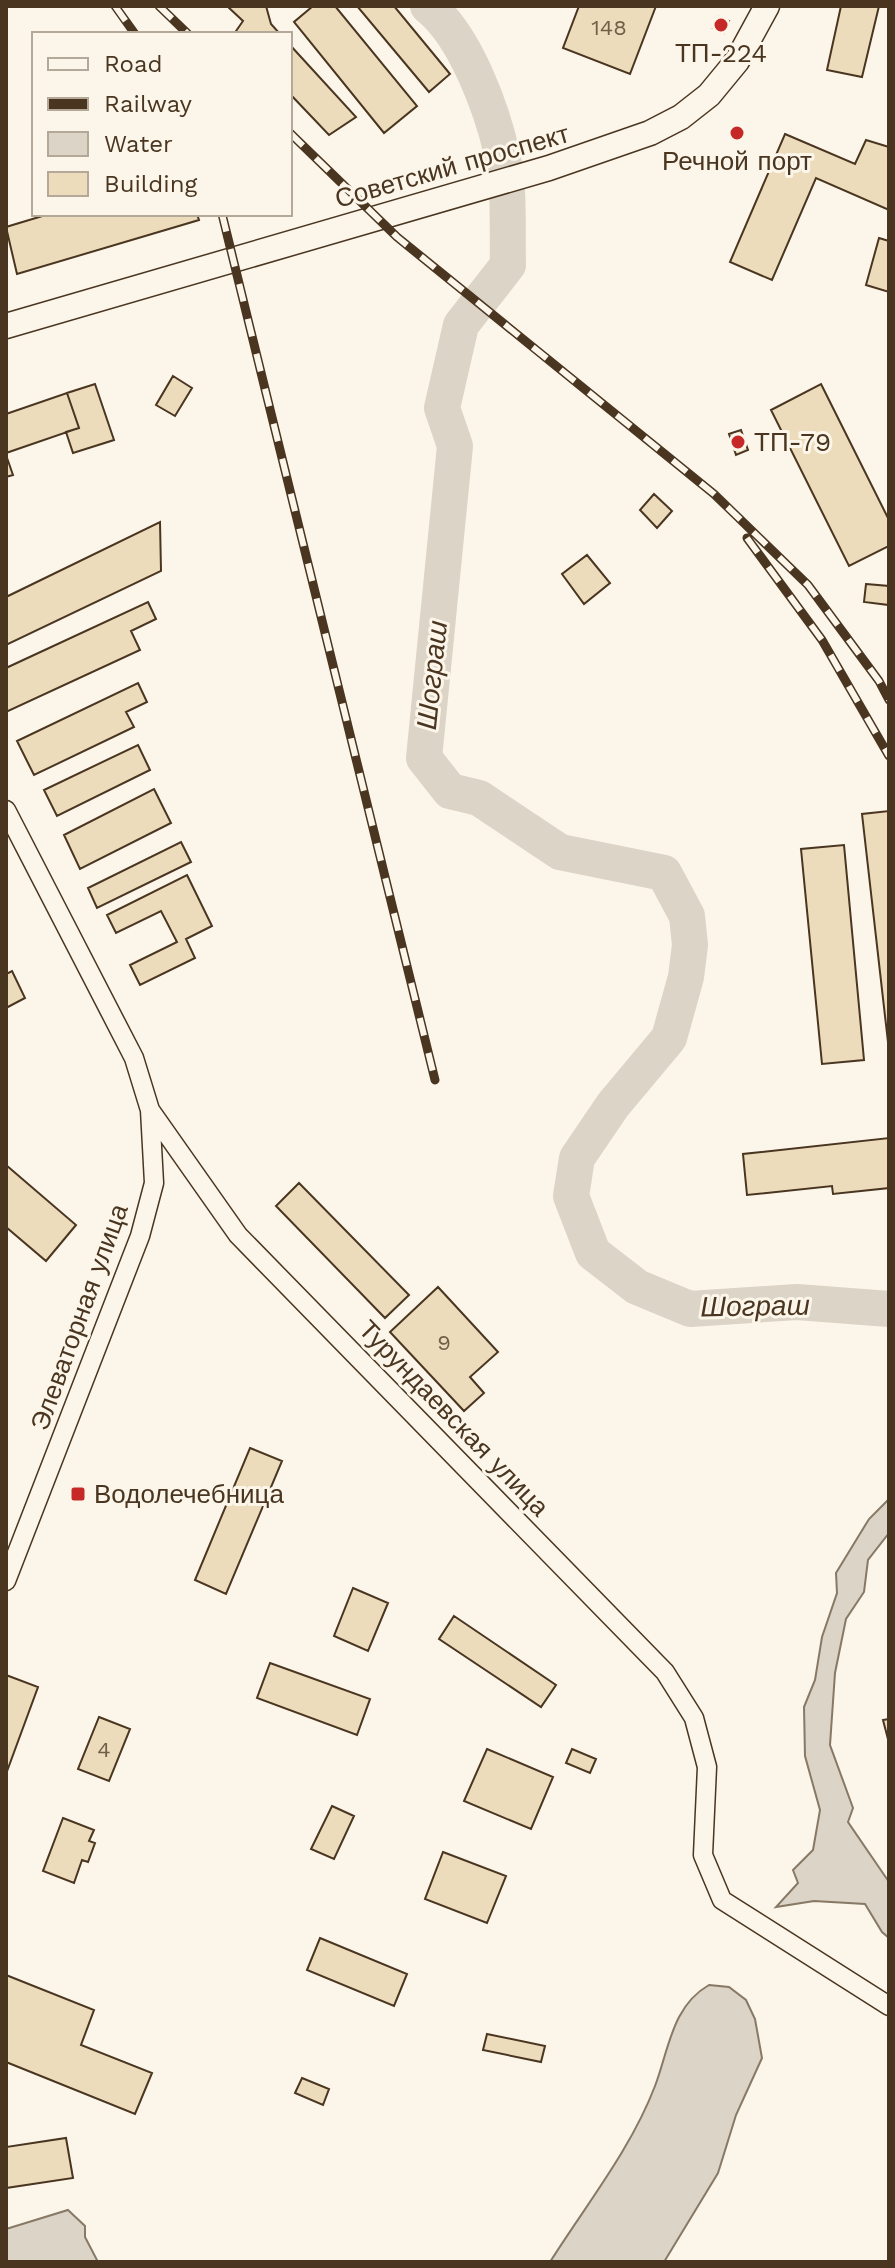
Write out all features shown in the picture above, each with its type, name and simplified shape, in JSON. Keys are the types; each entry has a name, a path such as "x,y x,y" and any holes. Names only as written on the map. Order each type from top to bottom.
{"street":[{"name":"Советский проспект","path":"6,326 608,150 681,117 709,95 737,61 767,6"},
{"name":"Турундаевская улица","path":"6,810 134,1058 150,1110 238,1235 665,1672 694,1718 707,1767 703,1855 722,1900 889,2006"},
{"name":"Элеваторная улица","path":"6,1581 140,1236 154,1183 150,1110"}],"water":[{"path":"889,1499 889,1533 868,1560 864,1592 846,1619 835,1673 830,1745 853,1808 848,1822 889,1882 889,1938 865,1904 814,1901 776,1907 798,1883 793,1870 813,1850 820,1810 805,1756 804,1707 815,1680 822,1637 837,1593 836,1573 869,1519"},
{"path":"709,1985 729,1987 746,2000 755,2019 762,2058 736,2115 718,2173 664,2262 550,2262 634,2132 655,2086 679,2016 687,2004"},
{"path":"68,2210 85,2226 85,2237 98,2262 6,2262 6,2229"}],"building":[{"path":"227,6 266,6 271,24 278,32 235,32 243,21"},
{"path":"313,6 335,6 417,106 384,133 294,22"},
{"path":"357,6 394,6 450,74 429,92"},
{"path":"579,6 656,6 630,74 563,48"},
{"path":"841,6 879,6 862,77 827,70"},
{"name":"ТП-224","path":"719,17 729,21 724,33 713,28"},
{"path":"292,47 356,117 329,135 292,96"},
{"path":"785,134 855,164 866,140 889,147 889,210 816,178 772,280 730,262"},
{"path":"42,216 198,216 199,220 17,274 6,227"},
{"path":"879,238 889,241 889,292 866,285"},
{"path":"173,376 192,388 175,416 156,405"},
{"path":"95,384 114,440 73,453 66,432 79,428 67,393"},
{"path":"821,384 889,520 889,546 849,566 771,410"},
{"path":"67,393 79,428 6,453 6,414"},
{"name":"ТП-79","path":"741,430 748,450 736,455 729,434"},
{"path":"6,455 13,475 6,477"},
{"path":"654,494 672,511 657,528 640,510"},
{"path":"160,522 161,571 6,645 6,597"},
{"path":"587,555 610,583 584,604 562,574"},
{"path":"866,584 889,586 889,605 864,602"},
{"path":"148,602 156,619 131,631 140,650 6,712 6,668"},
{"path":"138,683 147,702 126,712 134,727 34,775 17,741"},
{"path":"138,745 150,770 57,816 44,790"},
{"path":"154,789 171,823 80,869 64,835"},
{"path":"889,811 889,1051 862,814"},
{"path":"181,842 191,862 97,908 88,888"},
{"path":"844,845 864,1060 822,1064 801,849"},
{"path":"187,875 212,926 186,939 195,958 140,985 130,965 177,942 161,911 116,933 107,915"},
{"path":"12,971 25,998 6,1008 6,974"},
{"path":"889,1138 889,1188 833,1194 832,1186 747,1195 743,1154"},
{"path":"6,1165 76,1225 46,1261 6,1227"},
{"path":"299,1183 409,1295 385,1318 276,1206"},
{"path":"438,1287 498,1352 470,1377 484,1393 464,1411 390,1332"},
{"path":"250,1448 282,1461 226,1594 195,1580"},
{"path":"353,1588 388,1603 368,1651 334,1636"},
{"path":"454,1616 556,1685 541,1707 439,1639"},
{"path":"270,1663 370,1699 357,1735 257,1698"},
{"path":"6,1675 38,1687 6,1774"},
{"path":"99,1717 130,1729 109,1781 78,1769"},
{"path":"889,1719 889,1743 883,1720"},
{"path":"487,1749 553,1777 531,1829 464,1801"},
{"path":"572,1749 596,1759 590,1773 566,1763"},
{"path":"332,1806 354,1816 334,1859 311,1849"},
{"path":"63,1818 94,1830 89,1841 95,1843 88,1862 82,1860 74,1883 43,1871"},
{"path":"443,1852 506,1876 487,1923 425,1899"},
{"path":"320,1938 407,1974 394,2006 307,1970"},
{"path":"6,1975 94,2010 81,2045 152,2073 135,2114 6,2062"},
{"path":"487,2034 545,2046 541,2062 483,2050"},
{"path":"302,2078 329,2089 323,2105 295,2093"},
{"path":"66,2138 73,2178 6,2188 6,2147"}],"waterway":[{"name":"Шограш","path":"428,6 454,35 465,54 491,116 506,181 508,265 461,325 442,408 455,446 424,758 450,791 479,798 560,852 664,873 687,916 690,945 686,977 669,1038 613,1105 577,1158 571,1196 593,1253 637,1287 690,1309 797,1302 889,1309"}],"railway":[{"path":"115,6 134,32"},
{"path":"159,6 186,32"},
{"path":"292,135 397,237 714,494 808,585 879,681 889,700"},
{"path":"222,216 435,1080"},
{"path":"747,538 822,640 889,756"}],"place":[{"name":"ТП-224","path":"721,25"},
{"name":"Речной порт","path":"737,133"},
{"name":"ТП-79","path":"738,442"},
{"name":"Водолечебница","path":"78,1494"}]}
